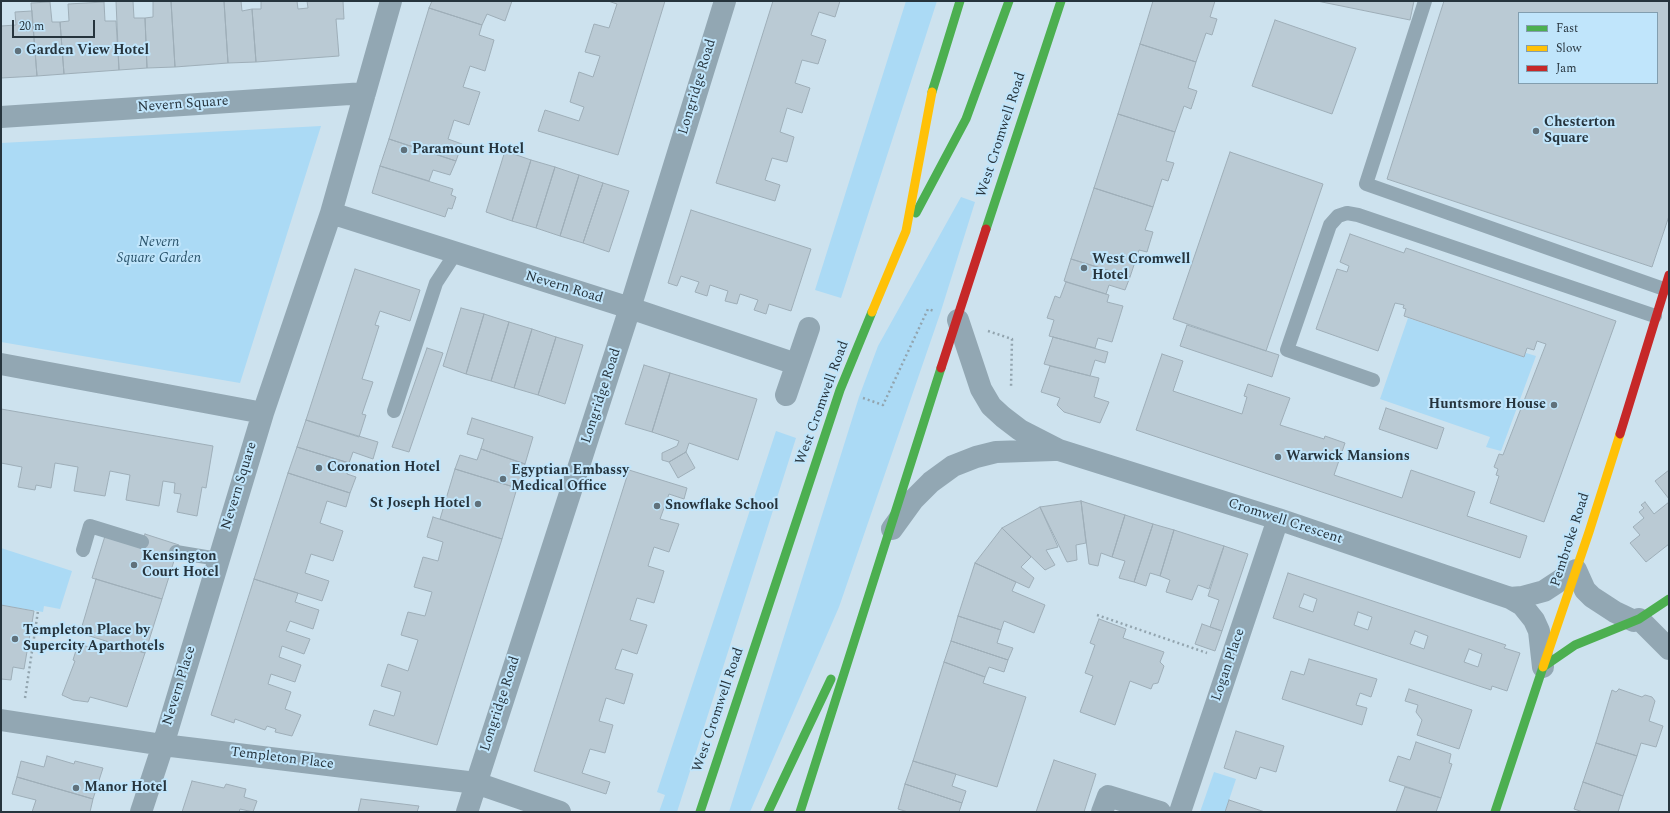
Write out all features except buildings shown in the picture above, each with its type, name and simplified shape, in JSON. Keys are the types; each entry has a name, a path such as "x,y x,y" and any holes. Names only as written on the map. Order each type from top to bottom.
{"main road":[{"name":"West Cromwell Road","path":"700,812 840,390 906,231 932,92 960,1"},
{"path":"906,231 966,119 1009,1"},
{"name":"West Cromwell Road","path":"869,600 891,531 949,317 1021,118 1061,1"},
{"name":"Pembroke Road","path":"1494,812 1576,570 1669,275"},
{"path":"1543,667 1575,645 1637,620 1669,599"},
{"path":"768,812 869,600"},
{"path":"800,812 869,600"}],"street":[{"name":"Nevern Square","path":"218,559 263,413 331,213 391,1"},
{"name":"Longridge Road","path":"466,812 630,308 725,1"},
{"name":"Nevern Square","path":"1,117 366,93"},
{"name":"Nevern Road","path":"331,213 455,254 630,308 796,364"},
{"name":"Cromwell Crescent","path":"949,317 991,406 1003,418 1020,430 1059,450 1278,519 1510,598 1522,605 1534,620 1540,638 1543,667"},
{"path":"786,395 809,328"},
{"path":"1,364 263,413"},
{"name":"Cromwell Crescent","path":"891,531 913,500 931,482 953,466 976,457 996,452 1059,450"},
{"name":"Logan Place","path":"1180,812 1278,519"},
{"name":"Nevern Place","path":"140,812 163,745 218,559"},
{"name":"Cromwell Crescent","path":"1510,598 1522,598 1544,591 1576,570"},
{"path":"1576,570 1584,590 1592,597 1615,612 1637,620 1669,650"},
{"name":"Templeton Place","path":"11,721 163,745 476,782 560,812"},
{"path":"1102,812 1108,796 1160,812"}],"lane":[{"path":"1424,1 1366,184 1664,289"},
{"path":"1372,380 1287,350 1330,225 1338,216 1347,213 1358,215 1655,316"},
{"path":"394,411 436,283 455,254"},
{"path":"83,550 90,526 142,542"},
{"path":"176,552 218,559"}],"path":[{"path":"859,397 883,405 928,309 949,317"},
{"path":"984,330 1012,339 1012,387 1009,391"},
{"path":"11,721 38,611"},
{"path":"1097,615 1230,661"}],"green space":[{"path":"906,1 937,1 841,298 815,290"},
{"name":"Nevern Square Garden","path":"321,126 240,383 1,342 1,143"},
{"path":"961,197 975,202 940,314 839,607 750,812 729,812 859,397 878,346"},
{"path":"1408,318 1524,357 1526,353 1536,356 1501,451 1486,447 1490,437 1380,399"},
{"path":"776,431 796,438 677,812 659,812 665,795 657,792"},
{"path":"1,548 72,571 60,609 44,606 43,612 1,605"},
{"path":"1214,772 1236,779 1225,812 1200,812"}],"traffic: fast":[{"path":"932,92 960,1"},
{"path":"916,213 966,119 1009,1"},
{"path":"986,229 1061,1"},
{"path":"700,812 840,390 872,312"},
{"path":"800,812 941,368"},
{"path":"1495,812 1543,667 1575,645 1639,619 1669,599"},
{"path":"768,812 831,679"}],"traffic: slow":[{"path":"872,312 906,231 932,92"},
{"path":"1543,667 1589,532 1620,434"}],"traffic: jam":[{"path":"941,368 986,229"},
{"path":"1620,434 1669,275"}],"place":[{"name":"Garden View Hotel","path":"18,51"},
{"name":"Chesterton Square","path":"1536,131"},
{"name":"Paramount Hotel","path":"404,150"},
{"name":"West Cromwell Hotel","path":"1084,268"},
{"name":"Huntsmore House","path":"1554,405"},
{"name":"Warwick Mansions","path":"1278,457"},
{"name":"Coronation Hotel","path":"319,468"},
{"name":"Egyptian Embassy Medical Office","path":"503,479"},
{"name":"St Joseph Hotel","path":"478,504"},
{"name":"Snowflake School","path":"657,506"},
{"name":"Kensington Court Hotel","path":"134,565"},
{"name":"Templeton Place by Supercity Aparthotels","path":"15,639"},
{"name":"Manor Hotel","path":"76,788"}]}
